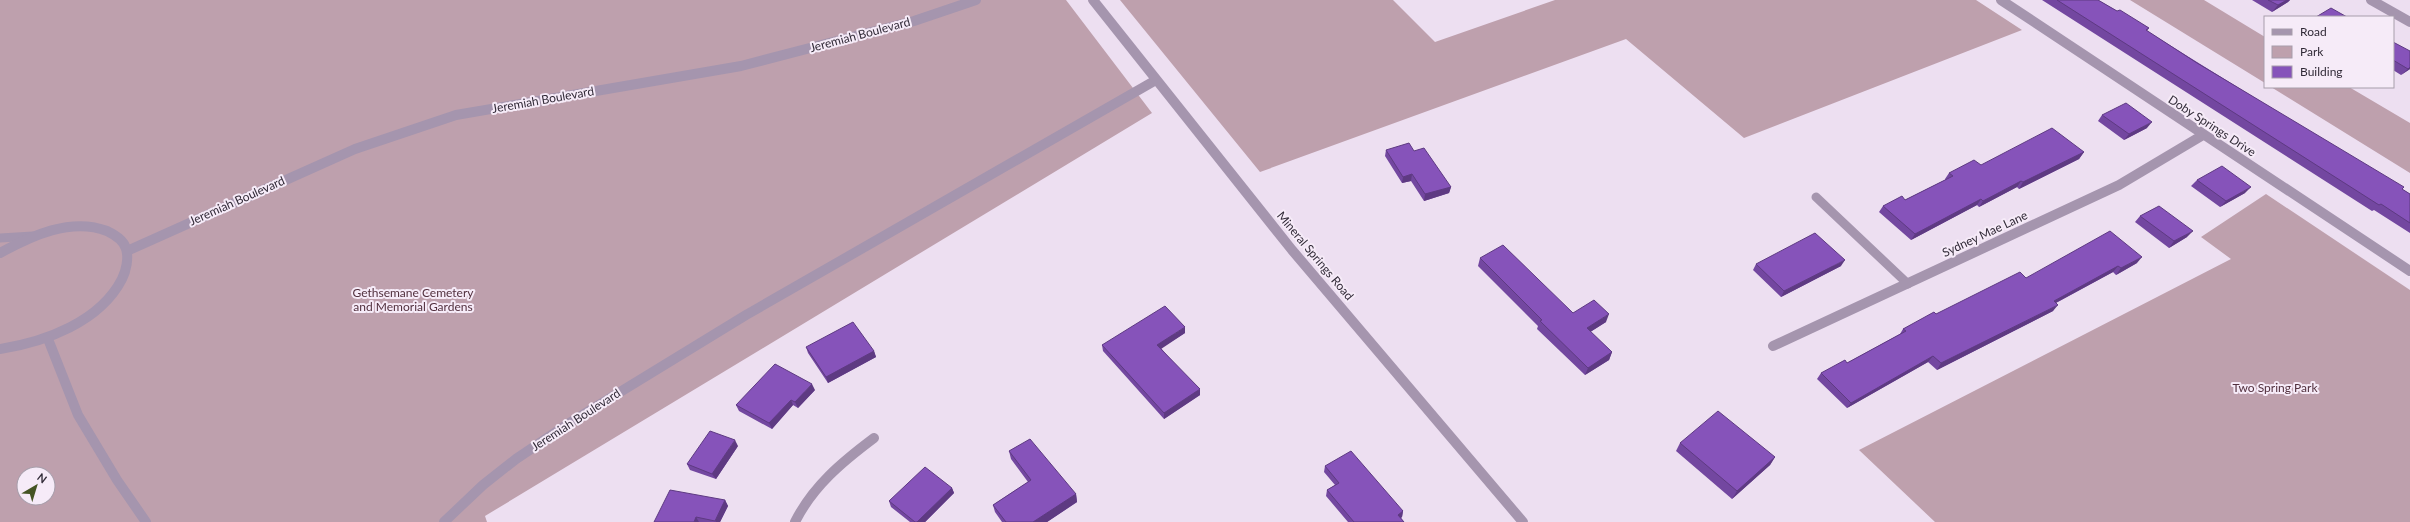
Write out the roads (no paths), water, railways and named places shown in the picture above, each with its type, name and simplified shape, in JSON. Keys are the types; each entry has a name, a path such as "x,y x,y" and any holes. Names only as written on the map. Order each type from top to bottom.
{"street":[{"name":"Jeremiah Boulevard","path":"127,251 355,149 456,115 741,66 914,20 976,0"},
{"name":"Mineral Springs Road","path":"1093,0 1292,250 1523,522"},
{"name":"Doby Springs Drive","path":"2001,0 2410,271"},
{"path":"2371,0 2410,22"},
{"name":"Jeremiah Boulevard","path":"444,522 483,485 516,459 571,422 746,315 1156,80"},
{"name":"Sydney Mae Lane","path":"1773,346 2119,185 2203,135"},
{"path":"0,253 34,236 60,229 84,226 105,230 120,238 127,251 127,268 117,288 100,307 76,325 48,339 16,348 0,348"},
{"path":"48,339 78,415 117,480 146,522"},
{"path":"795,522 820,484 845,459 874,438"}],"lane":[{"path":"1816,197 1908,284"},
{"path":"0,238 34,236"}],"park label":[{"name":"Gethsemane Cemetery and Memorial Gardens","path":"413,300"},
{"name":"Two Spring Park","path":"2275,388"}]}
